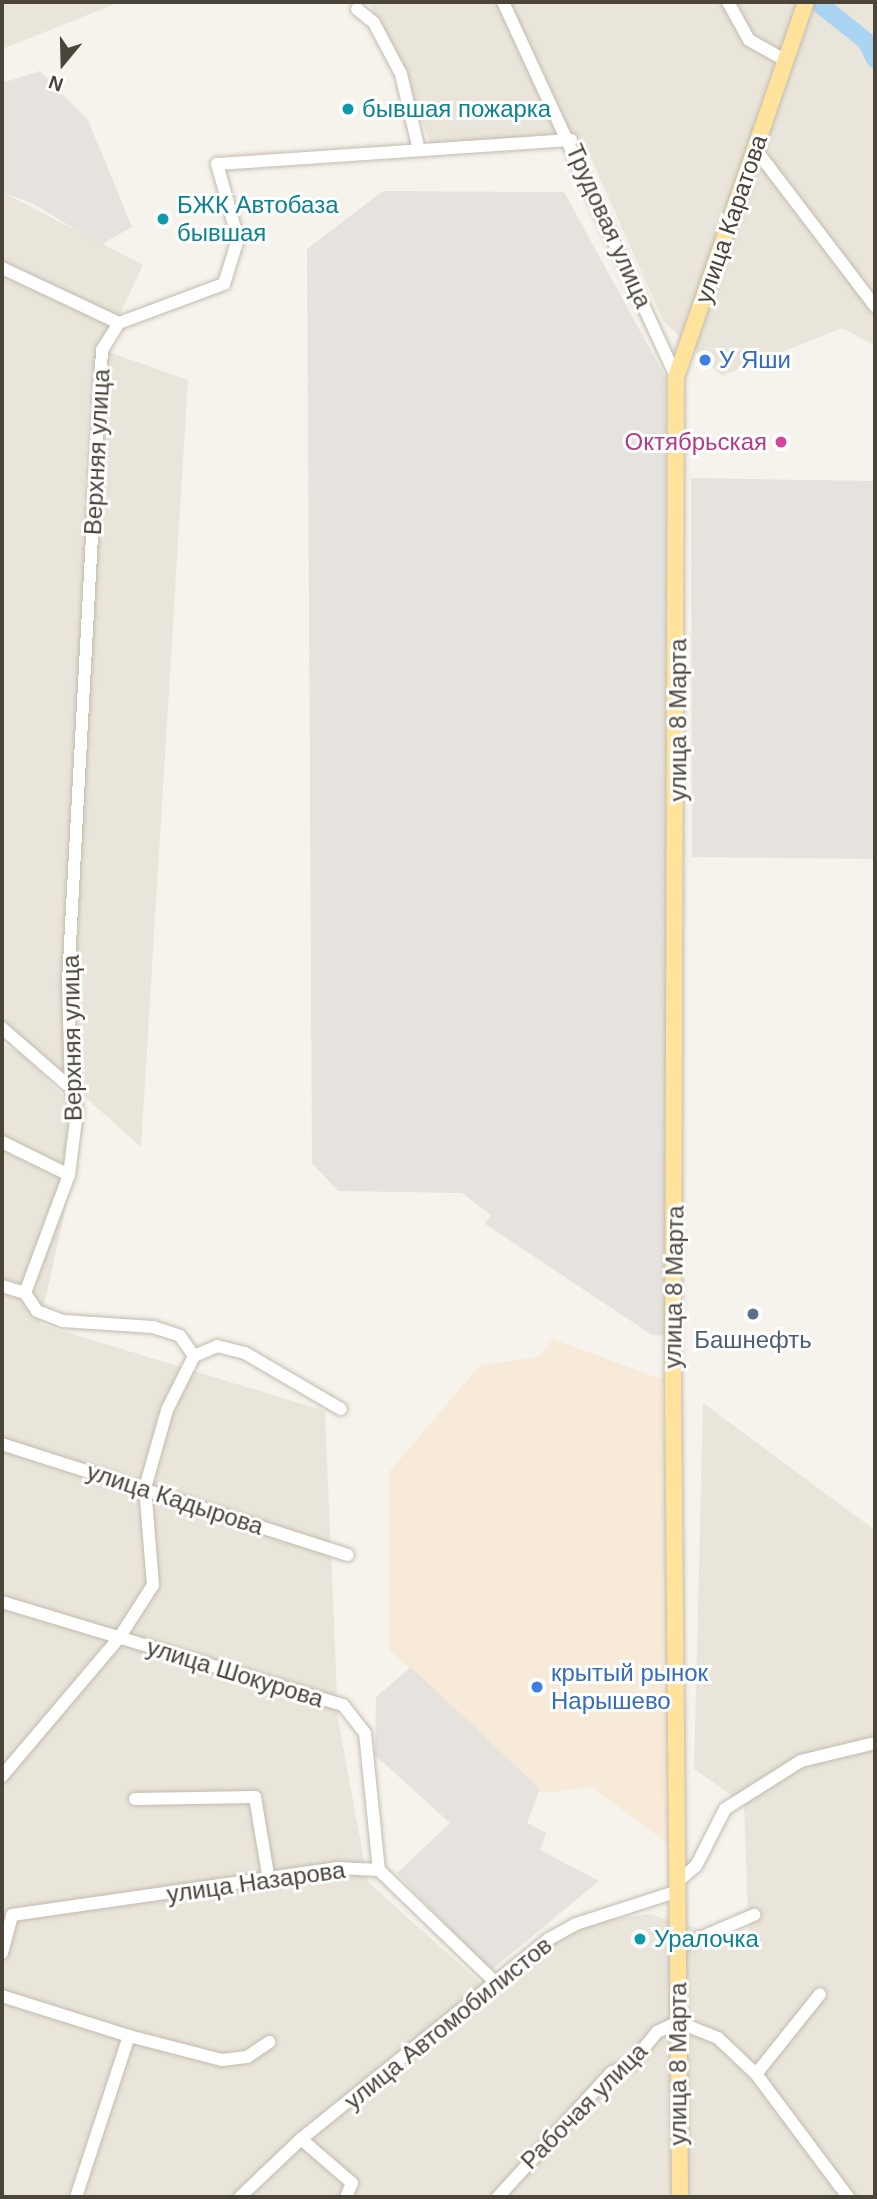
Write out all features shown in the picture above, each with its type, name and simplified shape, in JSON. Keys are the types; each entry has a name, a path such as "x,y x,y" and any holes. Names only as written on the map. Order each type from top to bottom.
{"main road":[{"name":"улица Каратова","path":"676,377 803,9"},
{"name":"улица 8 Марта","path":"676,377 680,2197"}],"street":[{"name":"Трудовая улица","path":"503,2 571,140 676,377"},
{"path":"728,2 749,40 785,60"},
{"path":"358,9 374,23 401,74 419,150"},
{"path":"2,268 119,323 223,284 238,239 217,163 571,140"},
{"path":"756,150 875,306"},
{"name":"Верхняя улица","path":"25,1293 69,1175 77,1112 71,1088 68,982 102,350 119,323"},
{"path":"2,1028 71,1088"},
{"path":"2,1142 69,1175"},
{"path":"2,1286 25,1293 37,1311 63,1321 153,1327 180,1336 194,1356"},
{"path":"2,1776 7,1761 119,1638 153,1585 145,1488 167,1410 194,1356 217,1346 245,1353 341,1409"},
{"name":"улица Кадырова","path":"2,1444 348,1555"},
{"name":"улица Шокурова","path":"2,1601 343,1705 365,1733 379,1870"},
{"path":"678,1886 696,1866 725,1809 802,1760 875,1743"},
{"path":"135,1799 255,1797 269,1881"},
{"name":"улица Назарова","path":"2,1953 7,1914 269,1881 337,1868 379,1870 495,1982"},
{"name":"улица Автомобилистов","path":"240,2197 301,2139 495,1982 576,1924 678,1886"},
{"path":"679,1947 754,1915"},
{"path":"756,2074 820,1994"},
{"path":"2,1996 130,2036 222,2060 247,2057 269,2042"},
{"path":"678,2022 719,2038 756,2074 848,2197"},
{"name":"Рабочая улица","path":"498,2197 611,2073 631,2064 657,2032 678,2022"},
{"path":"76,2197 130,2036"},
{"path":"301,2139 352,2183 346,2197"}],"shaded area":[{"path":"2,2 120,2 2,49"},
{"path":"369,2 875,2 875,346 842,328 722,376 664,322 584,143 431,143"},
{"path":"40,71 88,120 132,227 100,245 34,204 2,192 2,83"},
{"path":"383,191 564,192 666,378 667,1336 652,1335 485,1224 491,1215 462,1193 338,1191 312,1163 307,249"},
{"path":"2,192 143,265 103,350 188,380 141,1147 2,1023"},
{"path":"691,478 875,481 875,859 692,857"},
{"path":"2,1044 26,1056 85,1120 40,1324 325,1411 338,1719 368,1882 493,1994 576,1924 649,1914 749,1944 744,1804 694,1769 703,1403 875,1530 875,2197 2,2197"},
{"path":"553,1339 663,1380 671,1846 592,1787 542,1793 390,1650 390,1471 480,1365 539,1357"},
{"path":"411,1667 540,1789 527,1823 546,1833 540,1850 599,1881 490,1971 397,1873 450,1823 375,1755 376,1697"}],"waterway":[{"path":"817,2 866,41 875,59"}],"place":[{"name":"бывшая пожарка","path":"348,109"},
{"name":"БЖК Автобаза бывшая","path":"163,219"},
{"name":"У Яши","path":"705,360"},
{"name":"Октябрьская","path":"781,442"},
{"name":"Башнефть","path":"753,1314"},
{"name":"крытый рынок Нарышево","path":"537,1687"},
{"name":"Уралочка","path":"640,1939"}]}
